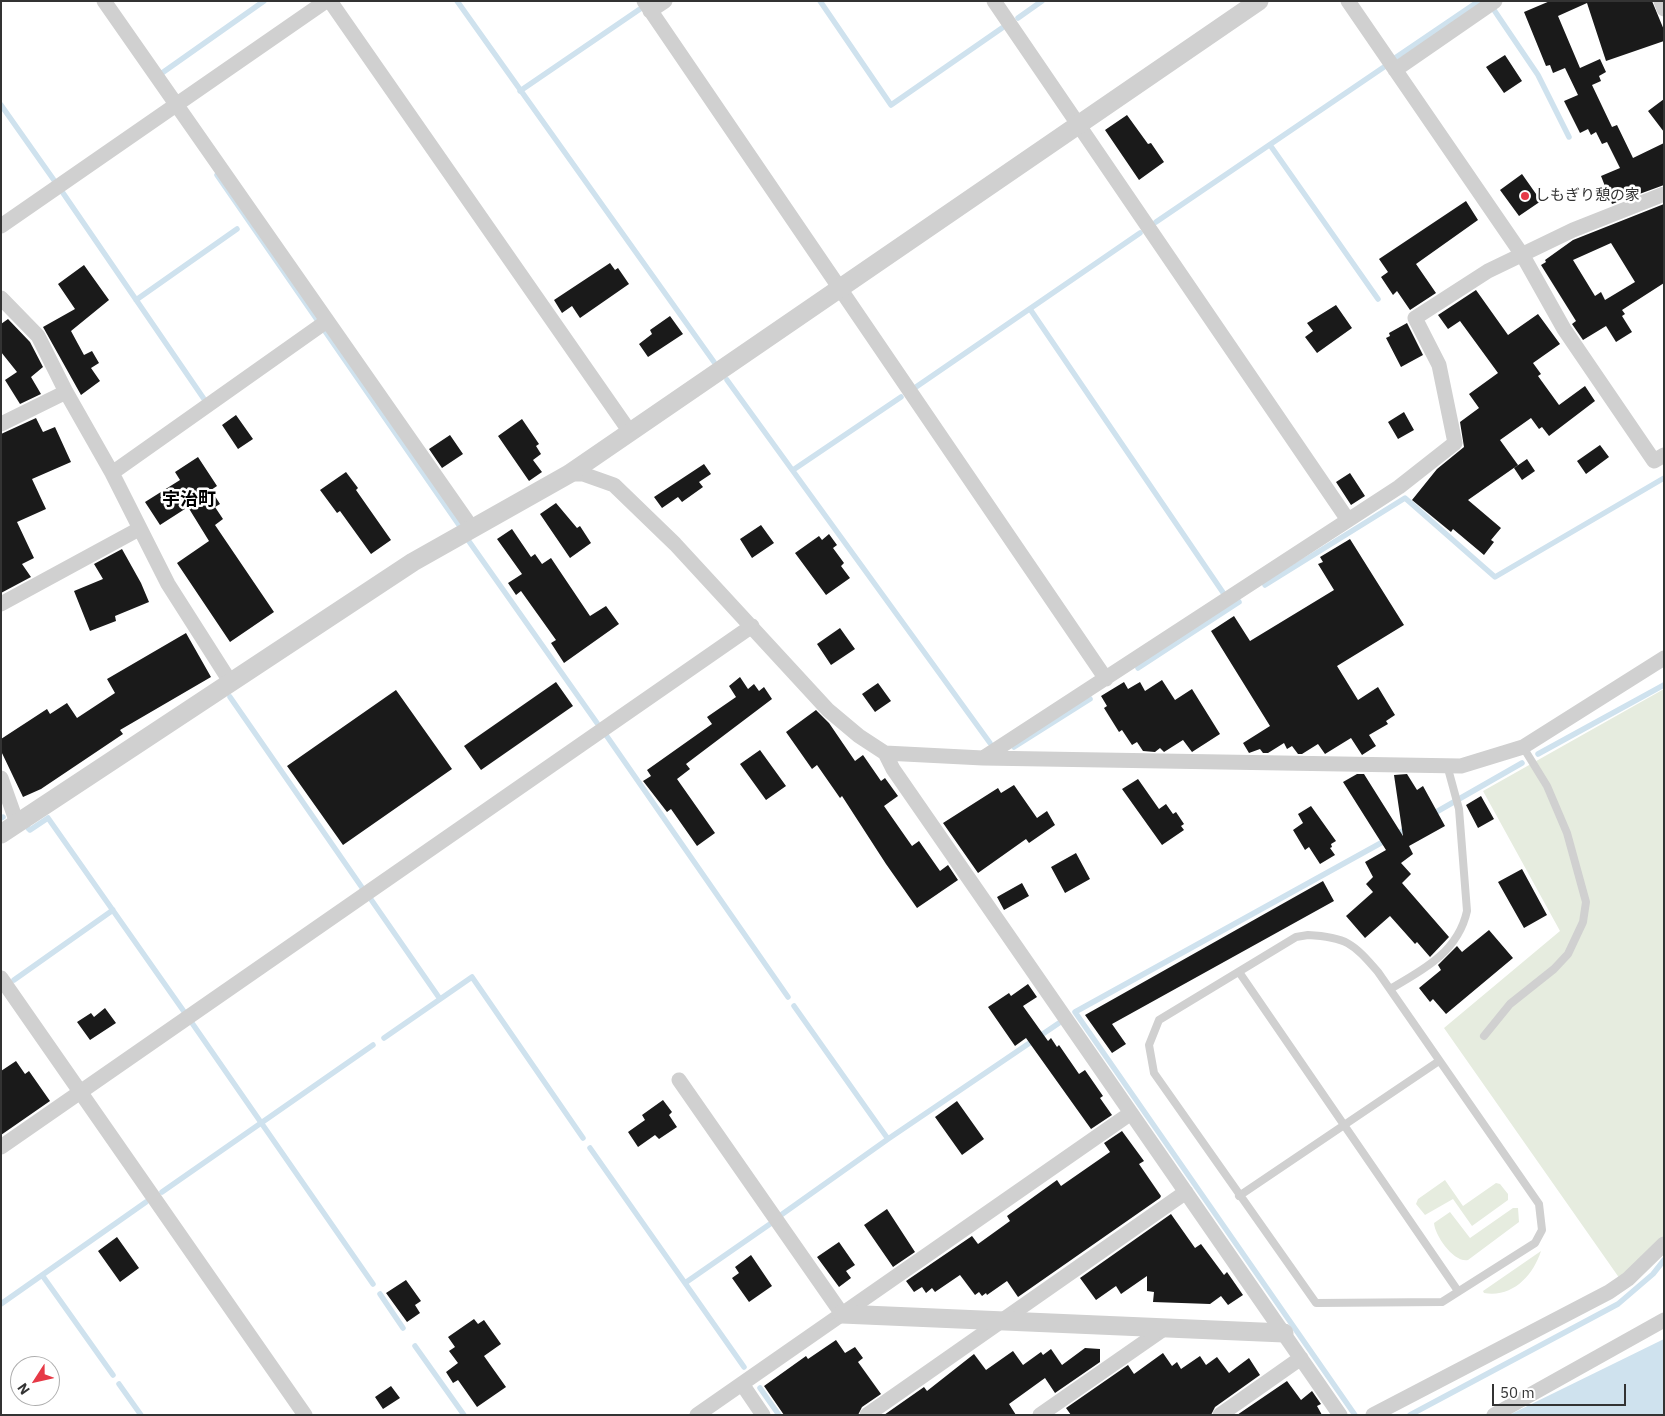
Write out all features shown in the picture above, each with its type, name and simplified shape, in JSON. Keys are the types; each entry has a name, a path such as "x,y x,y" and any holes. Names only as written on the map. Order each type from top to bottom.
{"street":[{"path":"104,1 173,109 323,325 472,528"},
{"path":"1,226 173,109 326,1"},
{"path":"330,1 630,432"},
{"path":"665,1 647,6 1106,679"},
{"path":"994,1 1348,520"},
{"path":"1,834 413,562 569,474 1259,1"},
{"path":"1348,1 1523,256 1564,329 1654,461 1664,455"},
{"path":"1395,70 1495,1"},
{"path":"1661,1 1664,9"},
{"path":"983,758 1399,487 1455,443 1438,365 1416,318 1488,271 1523,256 1573,230 1664,194"},
{"path":"1,298 38,336 66,392 112,473 168,584 231,683"},
{"path":"112,473 323,325"},
{"path":"1,424 66,392"},
{"path":"569,474 583,474 614,485 675,544 828,710 858,736 885,753 983,758 1460,766 1523,747 1664,658"},
{"path":"1,604 139,529"},
{"path":"1,1147 752,626"},
{"path":"885,753 893,769 1340,1415"},
{"path":"1,778 17,823"},
{"path":"1,978 305,1415"},
{"path":"679,1080 842,1314"},
{"path":"697,1415 1131,1113"},
{"path":"867,1415 1186,1192"},
{"path":"1373,1415 1609,1292 1628,1279 1664,1244"},
{"path":"842,1314 1284,1334"},
{"path":"1494,1415 1664,1320"},
{"path":"1040,1415 1165,1328"},
{"path":"1220,1415 1301,1358"},
{"path":"742,1384 763,1415"}],"lane":[{"path":"1484,1036 1510,1004 1554,969 1568,954 1583,922 1586,902 1567,833 1547,786 1523,747"},
{"path":"1390,989 1430,965 1448,951 1465,919 1467,910 1459,809 1447,765"},
{"path":"1329,936 1348,942 1364,955 1390,989 1539,1204 1542,1230 1535,1244 1442,1302 1316,1303 1154,1073 1149,1046 1159,1020 1239,972 1296,937 1329,936"},
{"path":"1239,972 1342,1125 1458,1291"},
{"path":"1239,1196 1439,1061"}],"shaded area":[{"path":"1664,689 1664,1236 1620,1279 1444,1028 1560,931 1483,791"},
{"path":"1445,1180 1463,1206 1496,1183 1500,1184 1508,1194 1508,1200 1472,1226 1453,1199 1425,1215 1416,1204 1418,1199"},
{"path":"1513,1208 1518,1208 1519,1222 1468,1260 1463,1260 1451,1253 1435,1228 1434,1223 1450,1212 1470,1238"},
{"path":"1541,1251 1527,1277 1512,1289 1494,1294 1484,1293 1483,1291"}],"water":[{"path":"1664,1339 1664,1415 1509,1415"}],"building":[{"path":"1550,1 1652,1 1664,30 1664,41 1606,61 1587,3 1558,16 1580,68 1600,59 1606,72 1599,76 1601,81 1592,85 1612,127 1617,125 1633,158 1664,143 1664,185 1612,204 1601,176 1620,168 1607,142 1602,144 1596,132 1591,135 1588,129 1580,133 1564,101 1578,95 1565,68 1553,73 1550,65 1546,66 1524,12"},
{"path":"1505,55 1522,81 1504,93 1486,67"},
{"path":"1664,99 1664,132 1648,111"},
{"path":"1127,115 1148,144 1151,143 1164,162 1139,180 1105,130"},
{"path":"1522,174 1541,201 1519,216 1500,190"},
{"path":"1466,201 1478,220 1416,264 1436,293 1410,310 1397,291 1393,295 1381,277 1388,272 1379,259"},
{"path":"1664,204 1664,283 1622,310 1625,314 1622,316 1632,332 1616,342 1606,326 1583,340 1572,324 1576,321 1541,265 1573,240","holes":["1611,243 1635,282 1605,300 1601,292 1595,296 1573,260"]},
{"path":"610,263 615,270 618,268 629,284 580,318 572,306 562,313 554,300"},
{"path":"84,265 109,300 71,331 84,355 92,351 99,363 91,368 100,381 81,395 43,327 75,309 58,284"},
{"path":"1476,290 1508,335 1538,314 1560,344 1533,363 1541,374 1538,376 1559,405 1585,386 1595,401 1549,436 1542,427 1539,429 1531,418 1500,440 1518,465 1468,500 1501,528 1491,540 1494,542 1484,555 1453,529 1451,532 1412,500 1437,469 1464,447 1460,422 1479,408 1469,394 1498,373 1460,321 1448,329 1438,315"},
{"path":"1336,305 1352,328 1317,353 1305,337 1313,331 1307,323"},
{"path":"670,316 683,334 648,357 639,344 652,334 650,330"},
{"path":"8,319 30,342 43,367 31,377 41,394 20,404 5,380 17,372 1,352 1,324"},
{"path":"1407,323 1423,355 1401,367 1386,338 1390,336 1389,333"},
{"path":"1404,412 1414,430 1398,439 1388,422"},
{"path":"236,415 253,439 238,449 222,425"},
{"path":"36,418 43,432 55,427 71,462 32,479 46,509 17,522 34,558 22,564 31,577 1,593 1,434"},
{"path":"522,419 539,444 536,446 541,454 533,460 542,472 529,481 498,436"},
{"path":"450,435 463,454 442,468 429,449"},
{"path":"1600,445 1609,457 1586,474 1577,461"},
{"path":"198,457 217,486 211,490 220,504 215,507 223,519 215,525 274,612 230,642 177,563 209,541 188,507 160,525 145,502 180,480 175,472"},
{"path":"1527,459 1535,471 1522,480 1514,468"},
{"path":"704,464 711,474 699,482 703,487 682,502 678,497 662,508 654,497"},
{"path":"346,472 358,488 356,490 391,540 371,554 340,511 337,513 320,490"},
{"path":"1350,473 1365,496 1351,505 1336,482"},
{"path":"556,503 577,528 580,526 591,543 570,558 540,514"},
{"path":"761,525 774,543 752,558 740,539"},
{"path":"512,529 531,557 535,554 542,564 551,558 590,616 606,606 619,624 564,663 551,643 556,640 521,591 516,595 508,583 522,574 497,539"},
{"path":"829,534 837,545 833,548 844,563 841,566 850,578 826,595 795,553 819,536 822,540"},
{"path":"1350,539 1404,625 1337,666 1358,700 1378,687 1395,715 1386,721 1388,724 1369,735 1376,746 1362,755 1351,738 1325,754 1318,744 1302,754 1298,754 1292,746 1287,749 1284,743 1268,753 1263,753 1260,749 1249,753 1243,743 1270,726 1211,631 1234,616 1250,641 1334,590 1318,564 1323,562 1320,557"},
{"path":"122,549 149,602 115,616 116,621 90,631 74,591 103,579 94,564"},
{"path":"840,628 855,649 831,665 817,644"},
{"path":"186,633 211,677 120,730 123,734 41,789 23,797 1,751 1,739 47,709 50,714 67,703 77,718 115,693 107,679"},
{"path":"740,677 748,689 754,684 759,691 764,687 772,699 686,764 690,769 677,779 715,833 697,846 671,809 667,812 643,781 651,776 647,770 712,724 707,717 736,697 729,686"},
{"path":"1162,680 1175,700 1192,689 1220,734 1192,752 1183,740 1164,752 1160,748 1155,752 1143,751 1137,742 1132,745 1122,730 1119,732 1104,708 1107,706 1101,696 1124,682 1128,689 1140,682 1145,691"},
{"path":"556,682 573,706 481,770 464,746"},
{"path":"878,683 891,701 875,712 862,694"},
{"path":"396,690 452,769 343,845 287,766"},
{"path":"816,710 829,723 855,761 863,755 881,781 885,778 898,796 884,806 912,846 919,841 940,871 948,865 958,880 917,908 842,796 840,798 817,765 812,769 786,732"},
{"path":"760,750 786,786 766,800 740,764"},
{"path":"1357,774 1364,774 1403,836 1394,775 1407,774 1417,790 1423,786 1445,826 1409,846 1413,854 1401,863 1411,874 1402,883 1449,937 1430,957 1417,942 1415,944 1390,916 1365,938 1346,916 1373,892 1366,884 1373,877 1365,862 1386,850 1343,782"},
{"path":"1138,779 1159,809 1166,804 1173,814 1176,812 1184,824 1181,826 1184,830 1162,845 1122,789"},
{"path":"1014,785 1037,818 1047,811 1055,825 1029,843 1026,839 978,873 943,823 998,788 1001,793"},
{"path":"1481,796 1494,819 1478,828 1466,805"},
{"path":"1311,806 1336,841 1331,844 1332,847 1330,848 1335,855 1320,864 1309,847 1305,850 1293,830 1303,823 1298,814"},
{"path":"1076,853 1090,879 1065,893 1051,867"},
{"path":"1522,869 1547,915 1524,928 1498,882"},
{"path":"1323,881 1334,901 1112,1024 1126,1044 1112,1053 1085,1015"},
{"path":"1022,883 1029,896 1004,910 997,897"},
{"path":"1489,930 1513,958 1446,1014 1433,999 1430,1002 1419,988 1441,970 1438,965 1457,946 1462,952"},
{"path":"1028,984 1037,997 1023,1006 1048,1041 1051,1038 1057,1047 1059,1045 1079,1074 1085,1070 1103,1096 1100,1098 1112,1115 1091,1129 1026,1038 1015,1046 988,1007 1009,993 1011,996"},
{"path":"105,1008 116,1023 90,1040 77,1022 91,1013 94,1017"},
{"path":"16,1061 25,1074 29,1071 50,1101 1,1135 1,1071"},
{"path":"663,1100 672,1112 669,1115 677,1127 659,1139 655,1135 638,1147 628,1132 645,1120 642,1115"},
{"path":"957,1101 984,1139 962,1155 935,1117"},
{"path":"1122,1131 1144,1161 1139,1164 1161,1196 1160,1198 1018,1297 1007,1281 987,1295 986,1293 982,1296 979,1292 975,1295 960,1275 935,1292 932,1288 926,1293 922,1287 914,1292 906,1281 972,1236 978,1244 1010,1221 1007,1216 1057,1180 1061,1186 1110,1152 1104,1143"},
{"path":"887,1209 915,1252 893,1267 864,1225"},
{"path":"1171,1214 1195,1248 1201,1244 1224,1275 1227,1272 1243,1295 1228,1305 1221,1296 1210,1304 1153,1302 1154,1292 1147,1291 1147,1276 1121,1294 1116,1286 1096,1300 1080,1278"},
{"path":"117,1237 139,1268 120,1282 98,1251"},
{"path":"839,1242 855,1265 846,1271 851,1278 839,1287 817,1257"},
{"path":"751,1255 772,1286 749,1302 732,1278 739,1273 735,1267"},
{"path":"406,1280 421,1301 415,1305 420,1313 407,1322 386,1293"},
{"path":"474,1319 478,1324 484,1320 501,1344 484,1356 506,1387 477,1407 458,1380 453,1383 446,1372 458,1363 449,1351 455,1347 448,1337"},
{"path":"836,1340 845,1353 855,1347 863,1358 858,1362 881,1394 862,1407 858,1415 784,1415 764,1386 806,1356 808,1359"},
{"path":"1085,1348 1100,1349 1100,1362 1055,1393 1045,1378 1009,1404 1016,1415 884,1415 924,1387 927,1391 974,1354 986,1370 1013,1351 1023,1365 1041,1352 1043,1355 1051,1349 1062,1365"},
{"path":"1163,1353 1172,1366 1177,1362 1181,1369 1200,1356 1206,1365 1217,1357 1229,1373 1249,1358 1260,1375 1215,1407 1211,1415 1071,1415 1066,1408 1128,1365 1134,1374"},
{"path":"1287,1381 1301,1400 1312,1391 1321,1404 1317,1406 1322,1415 1237,1415"},
{"path":"391,1386 400,1398 383,1409 375,1397"}],"waterway":[{"path":"162,73 264,1"},
{"path":"457,1 714,362"},
{"path":"820,1 891,105 1002,28"},
{"path":"1018,18 1042,1"},
{"path":"1395,58 1479,1"},
{"path":"520,91 640,9"},
{"path":"1494,10 1538,75 1569,137"},
{"path":"1156,222 1384,67"},
{"path":"1,105 56,183"},
{"path":"1270,145 1378,299"},
{"path":"217,175 459,525"},
{"path":"63,193 204,399"},
{"path":"136,300 237,229"},
{"path":"916,387 1140,233"},
{"path":"1030,309 1224,594"},
{"path":"727,380 990,743"},
{"path":"793,470 901,397"},
{"path":"1265,585 1405,498 1495,577 1664,478"},
{"path":"468,540 597,723"},
{"path":"1138,668 1239,602"},
{"path":"1538,754 1664,685"},
{"path":"230,697 363,889"},
{"path":"1014,747 1090,699"},
{"path":"606,735 788,997"},
{"path":"1431,815 1522,763"},
{"path":"28,828 30,830 48,818 185,1013"},
{"path":"1355,1415 1075,1012 1408,828"},
{"path":"370,898 440,999"},
{"path":"14,980 113,910"},
{"path":"384,1038 472,977 583,1138"},
{"path":"794,1006 888,1139 1059,1023"},
{"path":"192,1023 373,1284"},
{"path":"162,1192 373,1045"},
{"path":"781,1215 888,1139"},
{"path":"590,1148 744,1367"},
{"path":"1,1304 146,1202"},
{"path":"685,1283 770,1224"},
{"path":"1410,1415 1618,1304 1653,1274 1664,1260"},
{"path":"42,1275 113,1375"},
{"path":"380,1294 403,1328"},
{"path":"415,1346 464,1415"},
{"path":"119,1384 141,1415"},
{"path":"760,1388 779,1415"}],"place":[{"name":"しもぎり憩の家","path":"1525,196"}],"district":[{"name":"宇治町","path":"189,500"}]}
